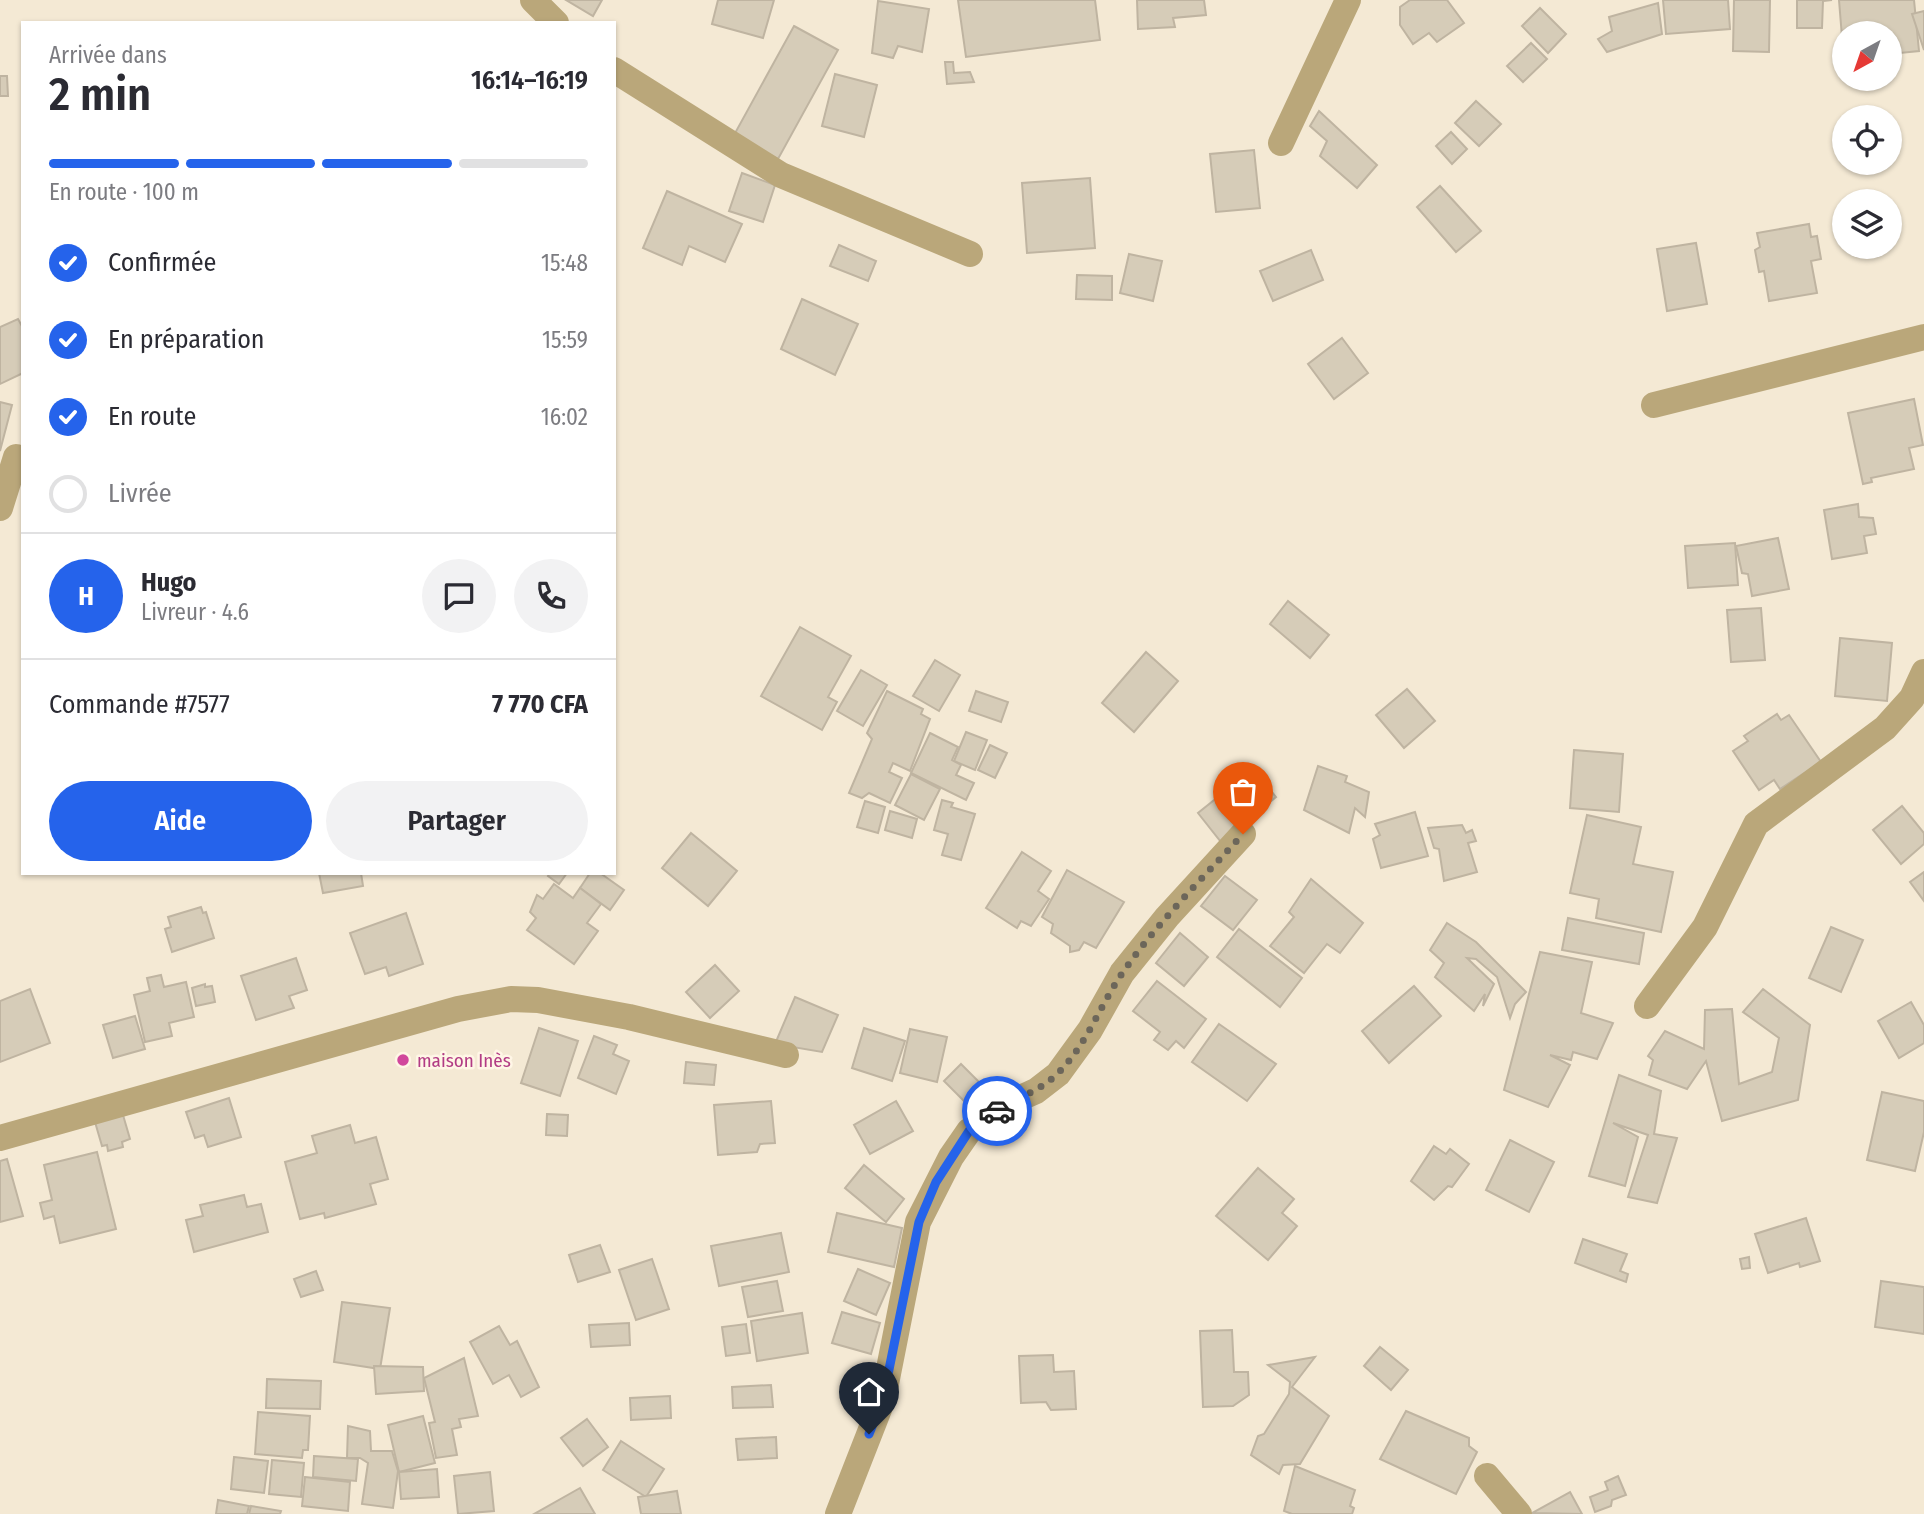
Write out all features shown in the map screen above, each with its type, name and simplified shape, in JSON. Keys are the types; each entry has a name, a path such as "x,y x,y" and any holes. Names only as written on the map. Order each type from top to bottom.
{"street":[{"path":"533,0 554,21"},
{"path":"1281,143 1348,0"},
{"path":"616,70 781,175 970,254"},
{"path":"1654,405 1924,337"},
{"path":"0,508 16,457"},
{"path":"1647,1006 1704,927 1756,824 1885,728 1912,698 1924,672"},
{"path":"838,1514 883,1399 919,1222 951,1157 969,1131 1009,1103 1036,1091 1058,1074 1090,1030 1122,973 1167,917 1243,834"},
{"path":"0,1138 458,1009 510,999 538,1000 629,1017 786,1055"},
{"path":"1487,1476 1519,1514"}],"building":[{"path":"566,0 602,0 593,16"},
{"path":"718,0 774,0 763,38 712,24"},
{"path":"958,0 1095,0 1100,40 966,57"},
{"path":"1137,0 1204,0 1206,15 1173,18 1175,27 1138,29"},
{"path":"1410,0 1447,0 1464,23 1437,42 1429,33 1413,44 1400,25 1400,7"},
{"path":"1663,0 1728,0 1730,29 1666,34"},
{"path":"1734,0 1770,0 1769,52 1733,51"},
{"path":"1797,0 1832,0 1823,1 1822,28 1797,28"},
{"path":"1839,0 1914,0 1919,51 1902,53 1902,21 1841,21"},
{"path":"878,1 929,9 922,52 898,46 893,58 872,53"},
{"path":"1658,3 1662,34 1607,52 1598,39 1612,31 1609,17"},
{"path":"1540,8 1566,34 1548,53 1522,26"},
{"path":"1924,11 1924,50 1912,14"},
{"path":"794,26 838,50 778,159 734,135"},
{"path":"1531,43 1547,59 1523,82 1507,66"},
{"path":"945,62 953,62 954,73 970,72 974,82 947,84"},
{"path":"835,74 877,85 864,137 822,126"},
{"path":"0,76 7,76 8,96 0,96"},
{"path":"1476,101 1501,124 1479,146 1455,123"},
{"path":"1319,111 1377,165 1357,188 1320,156 1327,141 1310,126"},
{"path":"1451,132 1467,149 1452,164 1436,146"},
{"path":"1254,150 1260,208 1216,212 1210,154"},
{"path":"742,173 775,185 763,222 729,211"},
{"path":"1090,178 1095,248 1027,253 1022,183"},
{"path":"1440,186 1481,231 1456,252 1417,207"},
{"path":"667,191 742,224 725,262 689,246 682,265 643,248"},
{"path":"1809,224 1811,237 1817,236 1821,259 1811,261 1817,293 1769,301 1764,271 1759,272 1755,250 1760,247 1757,233"},
{"path":"1696,243 1707,304 1667,311 1657,249"},
{"path":"839,245 876,261 868,281 830,266"},
{"path":"1311,250 1323,280 1273,301 1260,271"},
{"path":"1129,254 1162,261 1153,301 1120,293"},
{"path":"1077,275 1112,276 1112,300 1076,299"},
{"path":"802,299 858,324 835,375 781,349"},
{"path":"18,319 21,324 21,374 0,384 0,327"},
{"path":"1342,338 1368,373 1334,399 1308,364"},
{"path":"1914,399 1923,445 1909,448 1914,469 1871,478 1872,482 1863,484 1848,413"},
{"path":"0,402 12,405 0,451"},
{"path":"1858,504 1859,517 1873,518 1876,534 1864,536 1867,553 1832,559 1824,510"},
{"path":"1778,538 1789,589 1752,596 1748,574 1742,573 1736,546"},
{"path":"1735,543 1738,585 1688,588 1685,546"},
{"path":"1288,601 1329,635 1310,658 1270,624"},
{"path":"1761,608 1765,660 1731,662 1727,610"},
{"path":"800,627 851,656 828,697 837,702 822,730 761,696"},
{"path":"1840,638 1892,643 1887,701 1835,696"},
{"path":"1146,652 1178,681 1134,732 1102,703"},
{"path":"935,660 960,675 939,711 913,696"},
{"path":"861,670 887,685 863,726 837,711"},
{"path":"1407,689 1435,721 1404,748 1376,715"},
{"path":"887,691 923,709 921,714 930,719 910,771 893,763 889,772 902,778 890,803 869,793 862,798 849,793 872,739 867,733"},
{"path":"976,691 1008,702 1001,722 969,711"},
{"path":"1777,714 1781,720 1789,715 1821,762 1780,789 1774,780 1759,790 1733,751 1748,741 1744,736"},
{"path":"966,732 987,740 975,770 954,761"},
{"path":"930,733 958,747 952,760 961,765 956,775 974,783 966,800 911,773"},
{"path":"990,745 1007,753 995,778 978,770"},
{"path":"1574,750 1623,754 1619,812 1570,808"},
{"path":"1318,766 1347,776 1345,782 1369,792 1365,817 1355,808 1349,833 1304,810"},
{"path":"1253,769 1276,797 1221,842 1198,813"},
{"path":"911,774 940,789 924,820 895,805"},
{"path":"942,800 953,803 951,807 975,814 961,860 942,855 948,834 934,830"},
{"path":"865,801 885,807 878,833 857,827"},
{"path":"1902,806 1924,833 1924,844 1901,864 1873,830"},
{"path":"890,811 917,819 912,838 885,830"},
{"path":"1415,812 1428,856 1381,868 1373,839 1380,835 1375,824"},
{"path":"1587,815 1641,827 1633,864 1673,872 1661,932 1596,918 1599,899 1570,893"},
{"path":"1462,825 1466,833 1472,830 1476,841 1468,843 1477,872 1444,881 1439,849 1434,848 1428,828"},
{"path":"691,833 737,871 708,906 662,868"},
{"path":"1022,852 1051,871 1038,891 1049,899 1031,926 1021,921 1017,928 986,908"},
{"path":"1067,870 1124,902 1096,948 1084,942 1079,950 1070,952 1070,946 1051,933 1053,924 1042,917"},
{"path":"1924,872 1924,901 1910,882"},
{"path":"319,875 361,875 363,886 323,893"},
{"path":"549,875 566,875 559,884"},
{"path":"589,875 603,875 624,890 610,910 580,888"},
{"path":"1225,876 1257,900 1233,930 1201,906"},
{"path":"1311,879 1363,923 1340,953 1327,944 1304,973 1270,946 1294,917 1289,912"},
{"path":"554,884 573,898 580,888 601,904 587,923 598,931 574,964 527,930 536,918 530,912 537,895 543,899"},
{"path":"201,907 203,913 206,912 214,938 172,952 165,929 171,927 168,917"},
{"path":"406,913 423,964 389,976 386,967 365,974 350,933"},
{"path":"1568,918 1644,933 1639,964 1562,950"},
{"path":"1447,923 1476,942 1526,992 1515,1004 1510,1018 1497,977 1476,959 1467,958 1494,984 1483,1006 1485,994 1474,1011 1435,977 1444,963 1430,950"},
{"path":"1831,927 1863,940 1841,992 1809,978"},
{"path":"1239,929 1302,978 1280,1007 1217,957"},
{"path":"1180,933 1208,957 1184,986 1156,963"},
{"path":"1540,952 1592,962 1581,1013 1613,1023 1597,1059 1573,1052 1571,1060 1550,1055 1570,1065 1548,1107 1504,1090"},
{"path":"296,958 307,990 289,996 294,1008 256,1020 241,976"},
{"path":"715,965 739,991 710,1018 686,992"},
{"path":"161,975 164,987 186,982 194,1017 169,1023 172,1036 145,1042 134,995 150,991 147,978"},
{"path":"1157,981 1206,1019 1184,1048 1176,1041 1168,1050 1154,1040 1160,1032 1133,1011"},
{"path":"205,984 205,987 212,986 215,1002 196,1006 192,988"},
{"path":"1414,986 1441,1016 1389,1063 1362,1031"},
{"path":"30,989 50,1043 0,1062 0,1001"},
{"path":"1763,989 1810,1025 1798,1100 1722,1121 1706,1061 1687,1089 1649,1075 1653,1060 1648,1056 1665,1031 1704,1049 1705,1010 1732,1009 1739,1084 1772,1072 1779,1038 1743,1012"},
{"path":"795,997 838,1015 822,1052 775,1044"},
{"path":"1911,1002 1924,1025 1924,1043 1899,1058 1878,1021"},
{"path":"135,1016 145,1049 113,1058 103,1025"},
{"path":"1219,1024 1276,1064 1247,1101 1192,1062"},
{"path":"539,1028 578,1041 560,1096 521,1083"},
{"path":"864,1028 905,1041 892,1081 852,1068"},
{"path":"910,1029 947,1037 937,1082 900,1073"},
{"path":"594,1036 617,1045 613,1054 629,1061 616,1094 578,1078"},
{"path":"686,1062 716,1065 714,1085 684,1083"},
{"path":"961,1064 986,1089 969,1106 944,1081"},
{"path":"1619,1075 1661,1091 1654,1134 1677,1138 1657,1203 1628,1197 1648,1135 1613,1123 1638,1137 1625,1186 1589,1176"},
{"path":"1882,1092 1924,1101 1924,1132 1915,1171 1867,1160"},
{"path":"229,1098 241,1137 208,1147 204,1135 195,1138 186,1112"},
{"path":"771,1101 775,1143 760,1144 757,1152 718,1155 714,1105"},
{"path":"896,1101 913,1131 870,1154 854,1125"},
{"path":"547,1114 568,1115 567,1136 546,1135"},
{"path":"123,1115 130,1139 122,1142 123,1147 108,1151 107,1145 102,1146 95,1122"},
{"path":"350,1125 355,1143 376,1137 388,1179 370,1184 376,1204 325,1218 324,1213 300,1219 285,1162 317,1153 312,1136"},
{"path":"1510,1140 1554,1162 1529,1212 1486,1190"},
{"path":"1434,1146 1446,1154 1450,1149 1469,1164 1452,1187 1448,1186 1434,1200 1411,1181"},
{"path":"97,1152 116,1229 60,1243 54,1216 44,1219 40,1203 52,1200 44,1165"},
{"path":"7,1159 23,1216 0,1222 0,1161"},
{"path":"864,1165 904,1199 886,1222 845,1188"},
{"path":"1258,1168 1294,1199 1282,1213 1297,1226 1268,1260 1216,1216"},
{"path":"244,1195 247,1207 261,1204 268,1232 194,1252 186,1220 203,1216 200,1205"},
{"path":"837,1213 902,1228 894,1267 828,1252"},
{"path":"1806,1218 1820,1261 1800,1267 1799,1263 1768,1273 1755,1234"},
{"path":"781,1233 789,1272 719,1286 711,1246"},
{"path":"1583,1239 1627,1254 1620,1271 1628,1274 1626,1282 1575,1263"},
{"path":"600,1245 610,1272 578,1282 569,1255"},
{"path":"1749,1257 1750,1268 1742,1269 1740,1259"},
{"path":"652,1259 669,1309 636,1320 619,1270"},
{"path":"858,1269 890,1283 876,1315 844,1301"},
{"path":"316,1271 323,1290 301,1297 294,1279"},
{"path":"777,1281 783,1311 748,1317 742,1287"},
{"path":"1881,1281 1924,1287 1924,1334 1875,1327"},
{"path":"342,1302 390,1308 380,1369 334,1362"},
{"path":"842,1312 880,1323 871,1354 832,1343"},
{"path":"802,1313 808,1353 757,1361 751,1321"},
{"path":"629,1323 630,1345 591,1347 589,1325"},
{"path":"746,1324 750,1353 726,1356 722,1327"},
{"path":"499,1326 510,1345 517,1341 539,1387 521,1397 509,1375 493,1384 470,1342"},
{"path":"1232,1330 1234,1372 1248,1372 1249,1395 1233,1406 1203,1407 1200,1331"},
{"path":"1380,1347 1408,1370 1391,1390 1364,1366"},
{"path":"1053,1355 1054,1372 1074,1371 1076,1409 1051,1410 1046,1402 1021,1403 1019,1356"},
{"path":"1315,1357 1292,1387 1329,1416 1300,1464 1283,1465 1279,1474 1251,1455 1258,1436 1264,1434 1289,1394 1290,1382 1268,1365"},
{"path":"464,1358 478,1416 459,1419 461,1427 452,1429 457,1455 436,1458 429,1423 435,1422 424,1378"},
{"path":"374,1366 423,1367 424,1391 376,1394"},
{"path":"267,1379 321,1381 320,1409 266,1408"},
{"path":"771,1385 773,1407 733,1408 732,1387"},
{"path":"670,1396 671,1418 631,1420 630,1398"},
{"path":"1406,1411 1469,1438 1469,1446 1477,1452 1456,1494 1380,1459"},
{"path":"258,1412 310,1416 308,1450 303,1450 302,1458 255,1454"},
{"path":"423,1416 435,1463 399,1472 388,1425"},
{"path":"587,1419 608,1447 583,1466 561,1438"},
{"path":"348,1426 370,1431 371,1451 392,1451 398,1471 393,1508 362,1504 368,1463 360,1458 347,1458"},
{"path":"776,1437 777,1458 738,1460 736,1439"},
{"path":"621,1441 664,1469 646,1497 603,1470"},
{"path":"314,1456 358,1459 356,1481 313,1477"},
{"path":"234,1457 268,1461 264,1493 231,1489"},
{"path":"272,1460 304,1463 301,1497 269,1494"},
{"path":"1295,1466 1355,1490 1350,1506 1354,1508 1352,1514 1292,1514 1284,1511"},
{"path":"437,1469 439,1497 401,1499 399,1472"},
{"path":"490,1472 494,1511 458,1514 454,1476"},
{"path":"1618,1476 1626,1495 1612,1500 1611,1506 1595,1512 1590,1497 1608,1490 1605,1482"},
{"path":"305,1477 350,1482 348,1511 302,1506"},
{"path":"580,1488 595,1514 534,1514"},
{"path":"677,1491 681,1514 641,1514 638,1497"},
{"path":"1570,1492 1582,1514 1532,1513"},
{"path":"218,1500 249,1506 247,1514 216,1514"},
{"path":"251,1506 281,1511 280,1514 249,1514"}],"way so far":[{"path":"997,1111 1036,1091 1058,1074 1090,1030 1122,973 1167,917 1243,834"}],"place":[{"name":"maison Inès","path":"403,1060"}],"route":[{"path":"869,1434 883,1399 919,1222 936,1182 969,1131 997,1111"}]}
